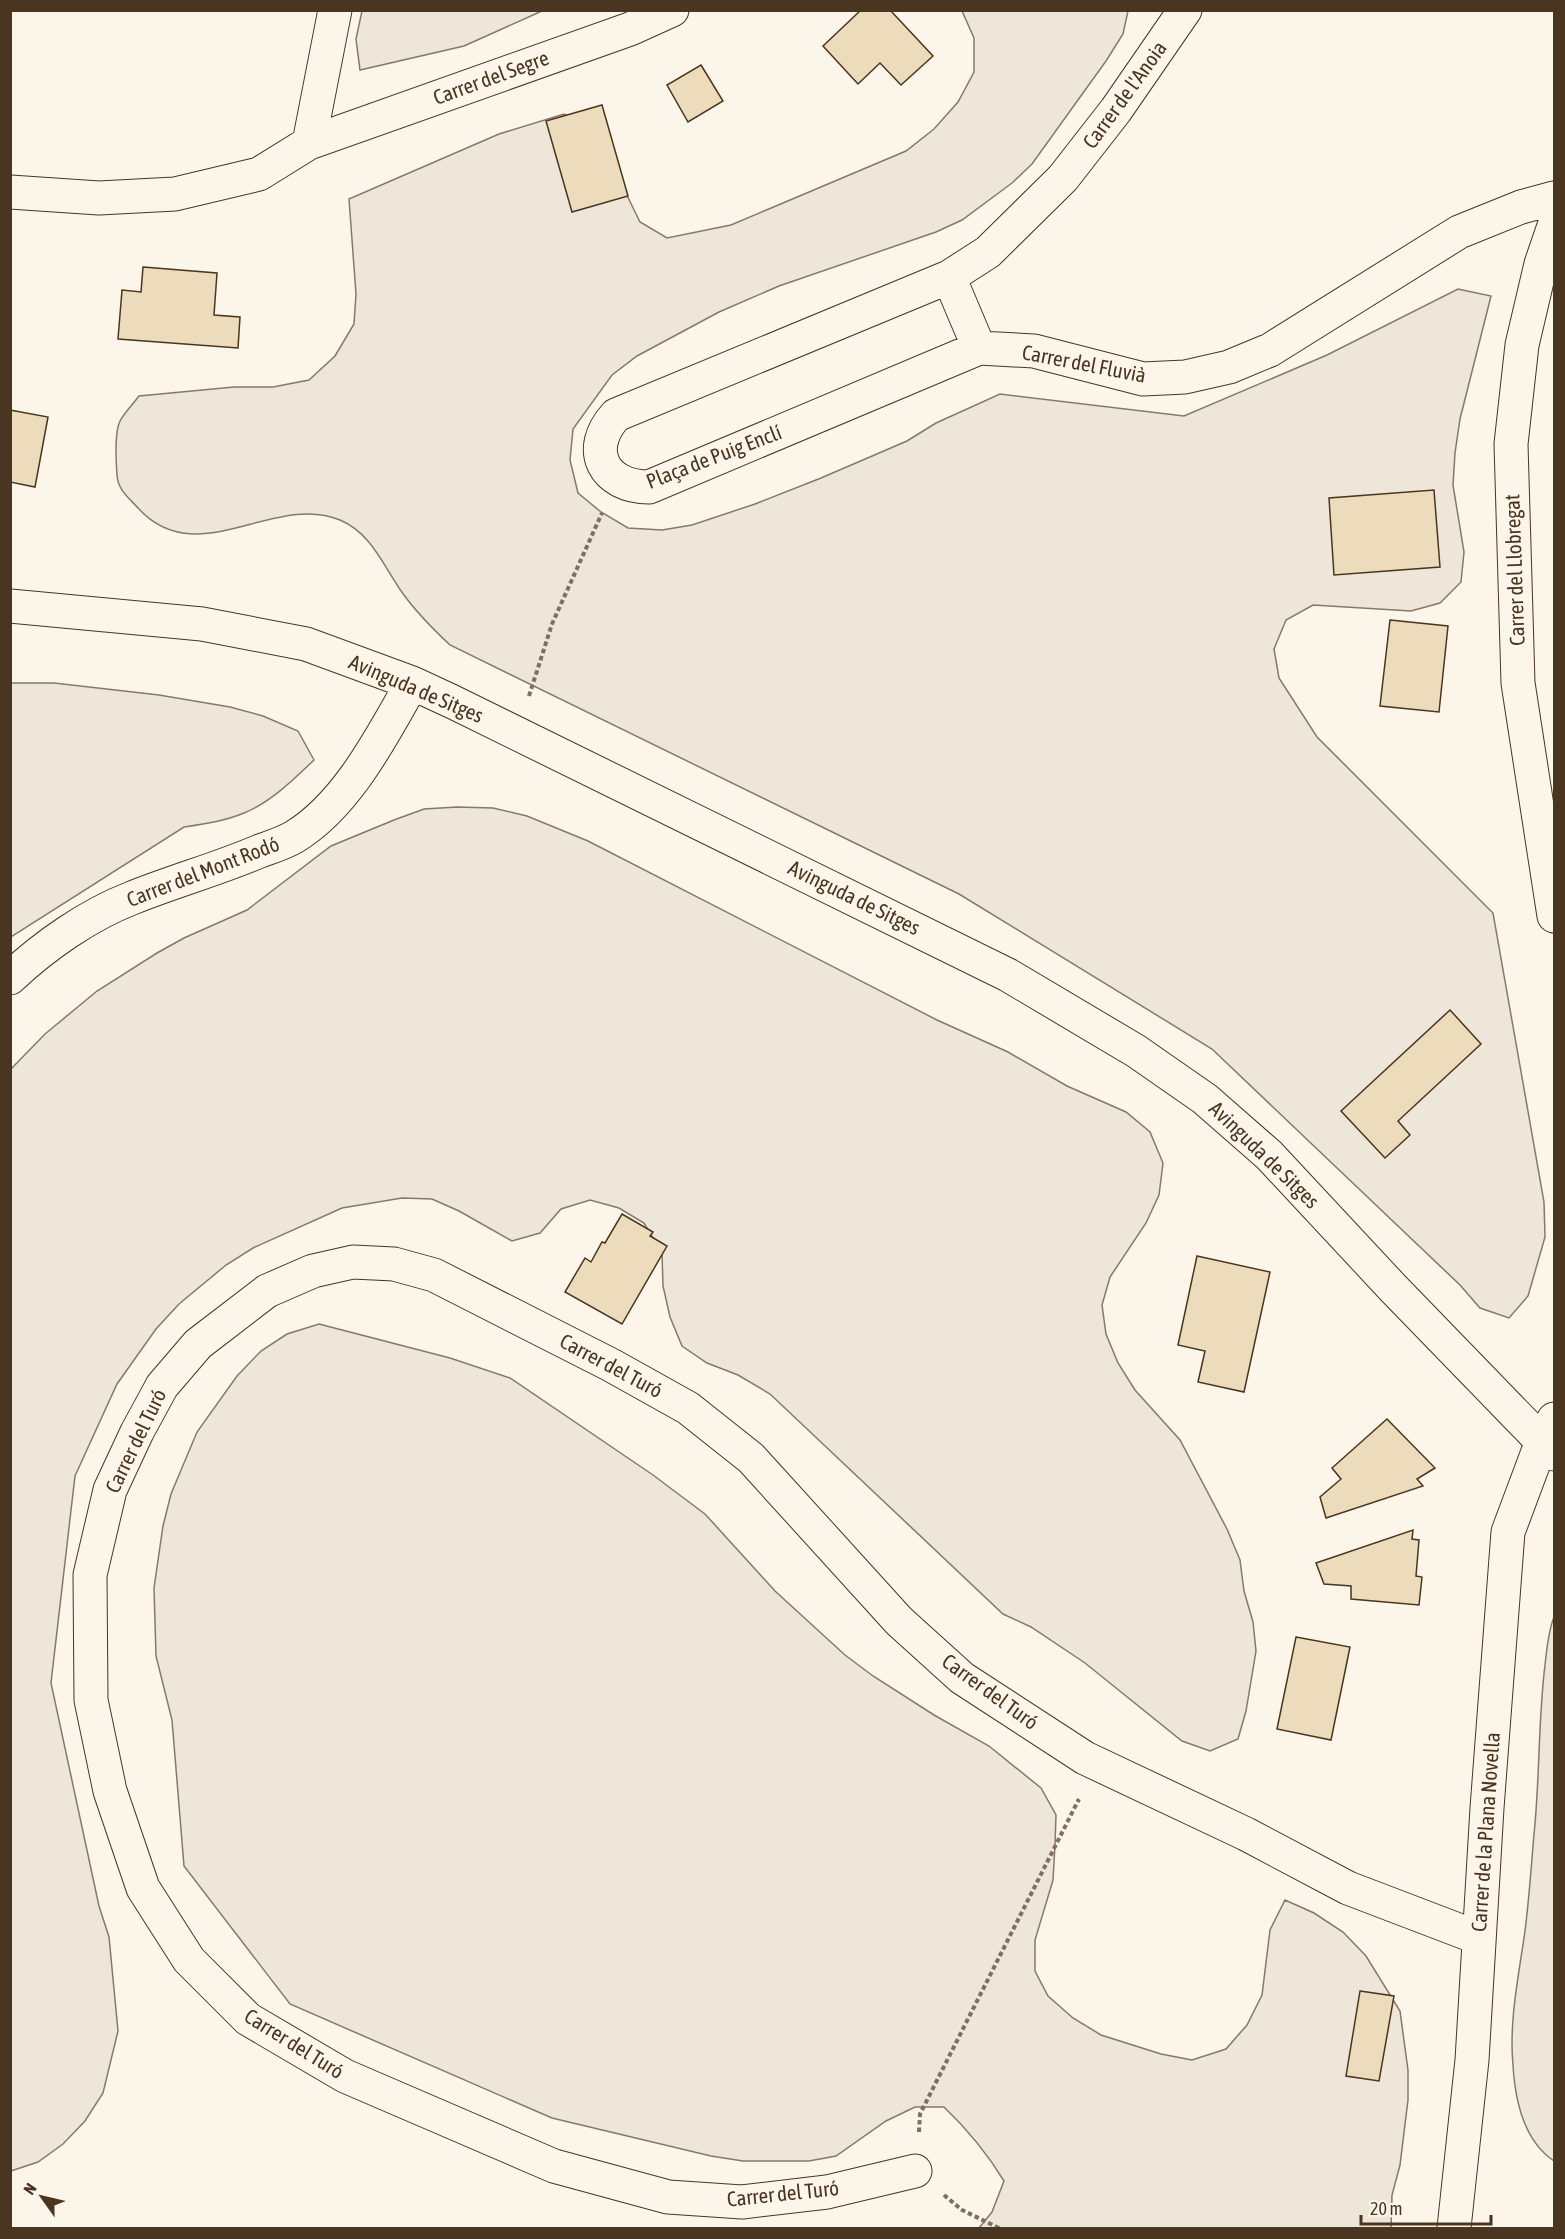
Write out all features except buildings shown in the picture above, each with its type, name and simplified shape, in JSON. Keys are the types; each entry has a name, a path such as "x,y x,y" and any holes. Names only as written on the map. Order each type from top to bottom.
{"street":[{"path":"309,143 335,10"},
{"name":"Carrer del Segre","path":"10,192 99,198 175,194 259,174 309,143 619,33 672,10"},
{"name":"Carrer de l'Anoia","path":"949,278 988,252 1063,178 1116,110 1185,10"},
{"name":"Carrer del Fluvià","path":"980,348 1034,351 1143,379 1185,377 1229,367 1270,350 1459,232 1521,207 1554,198"},
{"name":"Carrer del Llobregat","path":"1554,226 1541,264 1522,345 1511,444 1518,683 1554,916"},
{"path":"949,278 980,348"},
{"name":"Plaça de Puig Enclí","path":"949,278 616,415 606,426 601,439 599,451 603,465 612,475 624,482 636,487 649,487 980,348"},
{"name":"Avinguda de Sitges","path":"10,606 202,624 306,644 412,683 1008,975 1136,1051 1204,1098 1269,1155 1393,1288 1550,1438"},
{"name":"Carrer del Mont Rodó","path":"10,978 30,960 76,927 129,899 240,860 294,837 332,806 376,746 412,683"},
{"name":"Carrer del Turó","path":"915,2171 827,2192 742,2202 668,2197 554,2166 345,2076 248,2019 189,1960 142,1888 110,1791 91,1700 90,1575 110,1490 137,1432 162,1386 198,1344 267,1291 313,1271 353,1262 394,1264 434,1275 611,1365 688,1408 751,1458 899,1621 962,1678 1085,1758 1246,1834 1348,1888 1479,1938"},
{"name":"Carrer de la Plana Novella","path":"1454,2229 1472,2060 1508,1532 1550,1438"}],"path":[{"path":"529,697 552,624 609,498 624,482"},
{"path":"920,2114 1097,1763"},
{"path":"962,2210 999,2229"}],"shaded area":[{"path":"362,10 542,11 464,46 360,70 356,39"},
{"path":"962,11 1128,11 1123,34 1032,164 1012,183 962,220 936,232 779,286 719,312 637,356 612,375 573,429 570,460 578,493 601,512 628,528 662,530 692,525 755,504 821,478 907,441 936,423 1000,394 1184,416 1327,355 1458,289 1491,296 1460,419 1455,453 1453,485 1464,552 1461,582 1440,603 1411,611 1313,605 1286,620 1274,649 1279,678 1317,737 1493,913 1544,1202 1545,1237 1528,1296 1509,1318 1480,1308 1460,1285 1212,1049 959,894 450,645 414,608 377,553 351,526 340,520 315,514 289,515 210,533 185,533 161,526 138,508 119,485 116,455 118,426 124,414 139,396 234,387 273,387 309,380 335,356 354,324 356,294 349,199 499,134 564,114 594,128 640,222 667,238 731,225 906,151 934,129 958,102 974,72 974,38"},
{"path":"11,683 54,683 159,695 230,707 263,716 298,731 314,760 263,803 229,818 184,827 11,937"},
{"path":"493,808 527,816 588,841 937,1020 1008,1052 1067,1086 1126,1112 1150,1132 1163,1163 1159,1195 1146,1223 1110,1277 1102,1305 1106,1334 1118,1363 1135,1390 1180,1440 1227,1529 1240,1560 1244,1591 1253,1622 1256,1651 1246,1711 1238,1739 1210,1751 1182,1741 1085,1663 1031,1627 1003,1614 770,1394 738,1375 707,1363 682,1346 670,1317 663,1286 662,1253 644,1223 619,1208 590,1200 561,1209 540,1233 512,1241 459,1211 432,1199 402,1198 342,1208 253,1248 226,1265 179,1304 156,1329 117,1384 75,1476 51,1683 99,1906 109,1937 118,2031 103,2093 85,2121 63,2144 38,2162 11,2171 10,1070 45,1034 97,991 184,938 247,910 331,846 424,809"},
{"path":"319,1324 450,1358 510,1378 653,1475 705,1514 775,1591 845,1655 934,1715 989,1746 1041,1788 1056,1815 1053,1880 1035,1940 1035,1971 1048,1996 1073,2018 1101,2035 1161,2054 1192,2060 1226,2049 1247,2025 1262,1995 1270,1930 1285,1900 1314,1913 1343,1932 1366,1956 1400,2011 1408,2070 1408,2100 1400,2165 1392,2195 1391,2228 979,2228 992,2212 1004,2181 977,2142 944,2107 915,2107 886,2121 836,2156 809,2161 743,2161 711,2156 552,2118 290,2004 184,1866 172,1720 156,1656 154,1588 163,1526 171,1494 197,1432 237,1376 261,1351 287,1334"},
{"path":"1554,1617 1554,2161 1535,2142 1523,2119 1514,2078 1512,2033 1536,1813 1543,1686 1548,1640"}]}
